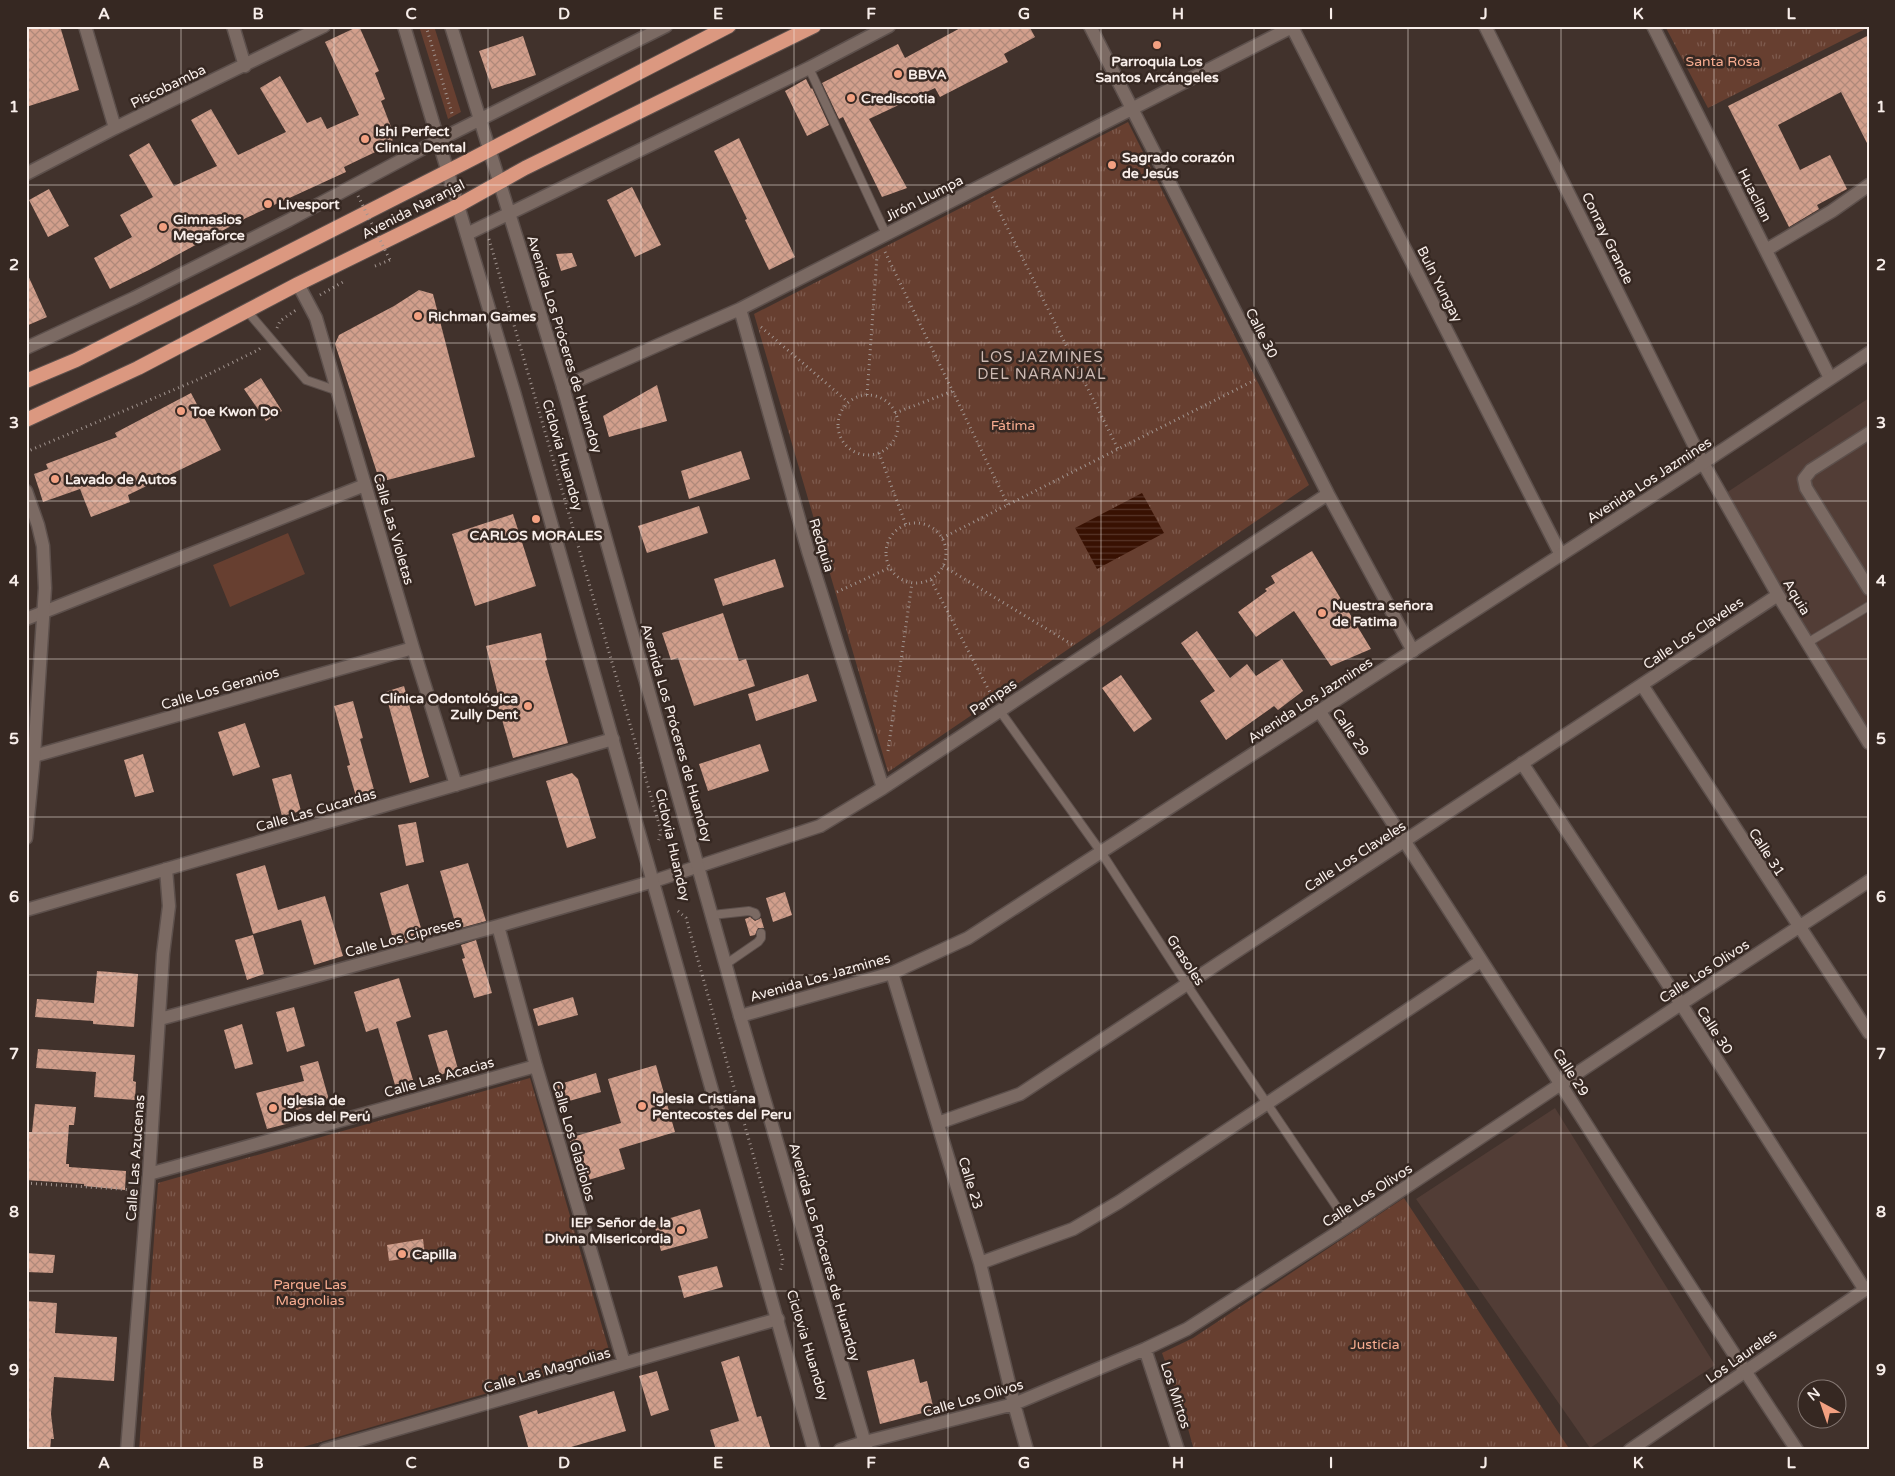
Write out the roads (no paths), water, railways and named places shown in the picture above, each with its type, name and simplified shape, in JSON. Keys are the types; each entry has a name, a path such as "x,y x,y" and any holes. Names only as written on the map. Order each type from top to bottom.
{"highway":[{"name":"Avenida Naranjal","path":"26,381 76,360 448,172 729,26"},
{"name":"Avenida Naranjal","path":"26,420 138,368 298,284 459,205 499,182 814,26"}],"street":[{"path":"85,26 115,128"},
{"path":"233,26 245,66"},
{"name":"Piscobamba","path":"26,174 115,128 324,26"},
{"path":"404,26 459,205 614,739 814,1450"},
{"name":"Avenida Los Próceres de Huandoy","path":"451,26 563,387 740,1016 866,1446"},
{"path":"26,348 134,298 289,220 480,119 666,26"},
{"path":"467,234 809,68 889,26"},
{"name":"Calle 30","path":"1090,26 1266,374 1412,650"},
{"name":"Conray Grande","path":"1485,26 1703,463"},
{"name":"Huacllan","path":"1654,26 1830,378"},
{"name":"Jirón Llumpa","path":"563,387 740,309 1293,27"},
{"name":"Buln Yungay","path":"1293,27 1561,555"},
{"path":"1766,250 1832,211 1869,185"},
{"name":"Calle Las Violetas","path":"298,284 316,318 413,648 456,785"},
{"name":"Redquia","path":"740,309 808,551 883,788"},
{"name":"Avenida Los Jazmines","path":"740,1016 892,973 968,938 1320,712 1412,650 1703,463 1869,353"},
{"path":"1869,433 1811,470 1804,479 1810,495 1869,589"},
{"name":"Aquia","path":"1703,463 1778,595 1869,743"},
{"path":"26,619 365,485"},
{"path":"26,491 43,546 45,588 34,756 26,838"},
{"name":"Pampas","path":"654,881 820,826 883,788 1328,494"},
{"name":"Calle Los Claveles","path":"938,1124 1020,1094 1778,595"},
{"name":"Calle Los Geranios","path":"34,756 413,648"},
{"name":"Calle 31","path":"1642,685 1798,927 1869,1033"},
{"name":"Calle 29","path":"1320,712 1406,841 1481,961 1797,1450"},
{"name":"Calle Las Cucardas","path":"26,910 614,739"},
{"name":"Calle 30","path":"1522,763 1867,1288"},
{"name":"Calle Las Azucenas","path":"128,1450 168,906 166,869"},
{"name":"Calle Los Cipreses","path":"160,1019 654,881"},
{"name":"Calle Los Olivos","path":"840,1450 866,1446 1014,1404 1145,1349 1187,1329 1349,1225 1869,881"},
{"name":"Calle Los Gladiolos","path":"498,926 536,1066 624,1364"},
{"path":"980,1263 1074,1229 1120,1202 1481,961"},
{"name":"Calle 23","path":"892,973 980,1263 1027,1450"},
{"name":"Calle Las Acacias","path":"149,1174 536,1066"},
{"name":"Los Laureles","path":"1630,1450 1867,1288"},
{"name":"Calle Las Magnolias","path":"325,1450 351,1446 778,1319"},
{"name":"Los Mirtos","path":"1145,1349 1178,1450"}],"lane":[{"path":"809,68 882,236"},
{"path":"247,311 306,380 338,391"},
{"path":"1807,642 1869,606"},
{"name":"Grasoles","path":"1000,711 1101,852 1186,985 1268,1103 1349,1225"},
{"path":"712,915 749,911 756,915"},
{"path":"726,964 758,942 761,938 761,933"}],"place":[{"name":"Parroquia Los Santos Arcángeles","path":"1157,45"},
{"name":"BBVA","path":"898,74"},
{"name":"Crediscotia","path":"851,98"},
{"name":"Ishi Perfect Clinica Dental","path":"365,139"},
{"name":"Sagrado corazón de Jesús","path":"1112,165"},
{"name":"Livesport","path":"268,204"},
{"name":"Gimnasios Megaforce","path":"163,227"},
{"name":"Richman Games","path":"418,316"},
{"name":"Toe Kwon Do","path":"181,411"},
{"name":"Lavado de Autos","path":"55,479"},
{"name":"CARLOS MORALES","path":"536,519"},
{"name":"Nuestra señora de Fatima","path":"1322,613"},
{"name":"Clínica Odontológica Zully Dent","path":"528,706"},
{"name":"Iglesia Cristiana Pentecostes del Peru","path":"642,1106"},
{"name":"Iglesia de Dios del Perú","path":"273,1108"},
{"name":"IEP Señor de la Divina Misericordia","path":"681,1230"},
{"name":"Capilla","path":"402,1254"}],"district":[{"name":"LOS JAZMINES DEL NARANJAL","path":"1042,366"}],"park label":[{"name":"Santa Rosa","path":"1723,61"},
{"name":"Fátima","path":"1013,425"},
{"name":"Parque Las Magnolias","path":"310,1292"},
{"name":"Justicia","path":"1375,1344"}]}
